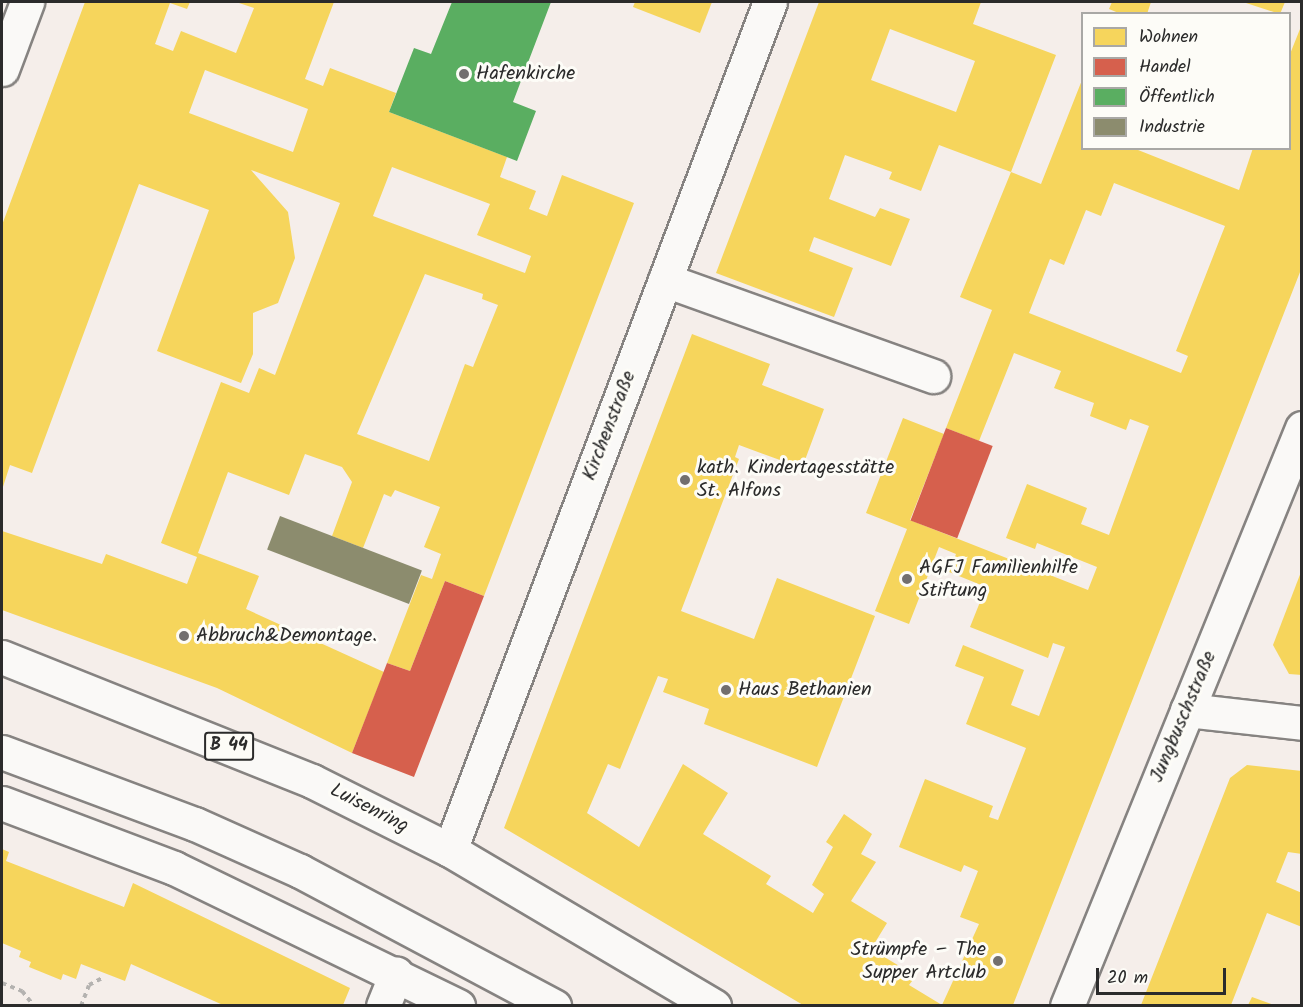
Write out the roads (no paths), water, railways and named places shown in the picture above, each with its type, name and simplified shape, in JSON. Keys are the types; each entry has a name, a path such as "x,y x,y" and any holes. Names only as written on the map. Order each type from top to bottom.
{"street":[{"path":"2,69 27,2"},
{"name":"Kirchenstraße","path":"450,850 771,2"},
{"path":"665,280 933,376"},
{"name":"Jungbuschstraße","path":"1067,1005 1302,428"},
{"name":"Luisenring","path":"2,657 312,781 450,850 714,1005"},
{"path":"1187,710 1302,723"},
{"path":"2,752 195,824 300,871 554,1005"},
{"path":"2,803 174,868 396,973 458,1005"},
{"path":"383,1005 396,973"}],"place":[{"name":"Hafenkirche","path":"464,74"},
{"name":"kath. Kindertagesstätte St. Alfons","path":"685,480"},
{"name":"AGFJ Familienhilfe Stiftung","path":"907,579"},
{"name":"Abbruch&Demontage.","path":"184,636"},
{"name":"Haus Bethanien","path":"726,690"},
{"name":"Strümpfe – The Supper Artclub","path":"998,961"}]}
